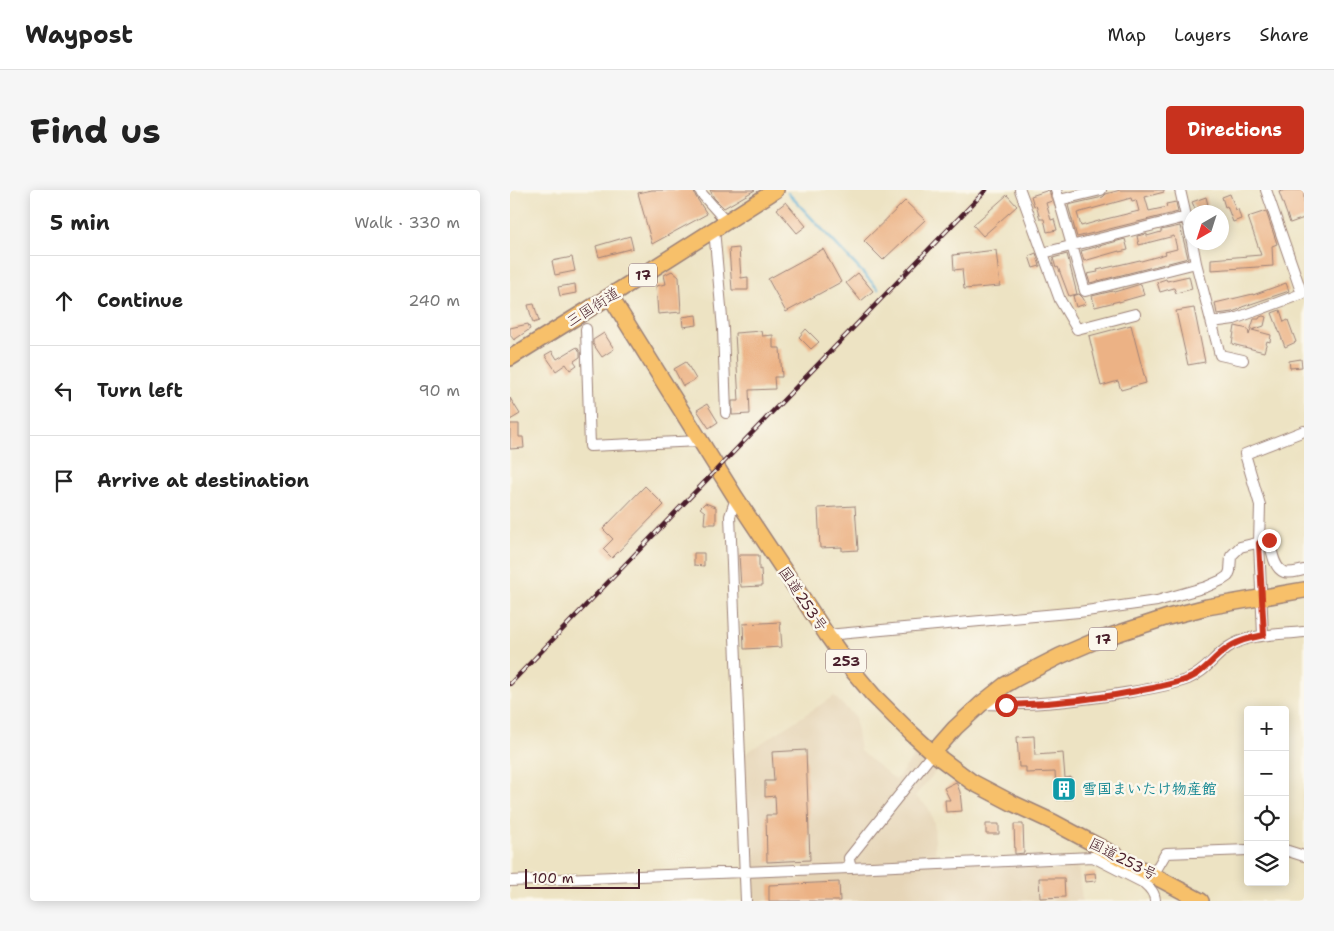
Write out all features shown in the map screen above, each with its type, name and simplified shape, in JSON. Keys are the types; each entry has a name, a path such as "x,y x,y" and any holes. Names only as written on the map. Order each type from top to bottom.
{"highway":[{"name":"三国街道","path":"510,358 776,190"},
{"name":"国道253号","path":"610,296 736,498 828,636 852,670 873,695 933,753 972,782 1053,822 1095,852 1154,875 1195,900"},
{"name":"17","path":"933,753 955,728 1005,685 1060,656 1095,641 1207,606 1304,590"}],"street":[{"path":"700,190 720,225 726,413"},
{"path":"1020,190 1060,300 1077,329 1135,314"},
{"path":"1101,190 1058,195 1085,291 1196,263"},
{"path":"1180,190 1184,207"},
{"path":"1212,322 1234,319 1303,293 1266,190"},
{"path":"1043,253 1184,217"},
{"path":"1194,250 1220,354 1243,360"},
{"path":"586,329 590,446 700,441"},
{"path":"1264,635 1259,543 1260,505 1245,454 1304,431"},
{"path":"736,498 730,516 746,901"},
{"path":"828,636 1098,610 1157,601 1206,587 1222,580 1228,576 1232,556 1235,551 1246,545 1269,540 1277,565 1285,572 1304,570"},
{"path":"981,704 1028,705 1139,691 1182,681 1196,675 1231,645 1241,640 1264,635 1304,632"},
{"path":"850,868 849,858 933,753"},
{"path":"1154,875 1166,852 1244,850"},
{"path":"1289,851 1304,856"},
{"path":"510,881 850,868 1095,852 1144,883 1151,889 1155,896 1155,901"}],"shaded area":[{"path":"834,696 855,717 860,751 896,780 917,752 938,769 915,796 928,807 934,823 936,860 1077,858 1082,901 746,901 740,757"}],"building":[{"path":"652,190 693,190 707,214 652,244 638,193"},
{"path":"710,190 755,190 724,208 714,198"},
{"path":"1049,190 1052,201 1046,203 1051,220 1054,219 1057,230 1047,232 1044,219 1040,219 1031,196"},
{"path":"1120,190 1164,190 1164,192 1145,197 1149,211 1167,207 1166,204 1176,202 1178,212 1077,237 1068,205 1103,197 1106,194","holes":["1131,198 1132,201 1136,200 1139,211 1081,226 1077,213"]},
{"path":"1285,190 1304,190 1304,218 1290,223 1279,192"},
{"path":"1230,194 1241,219 1233,222 1229,205 1224,205 1222,197"},
{"path":"1007,195 1017,206 983,236 973,225"},
{"path":"1206,197 1208,205 1193,205 1192,202"},
{"path":"905,201 925,220 883,260 864,241"},
{"path":"786,202 806,226 797,233 777,209"},
{"path":"1266,211 1277,244 1272,246 1273,266 1211,270 1211,259 1261,255 1248,217"},
{"path":"1180,226 1184,250 1186,250 1188,258 1090,283 1087,274 1098,272 1097,270 1141,261 1177,249 1174,236 1139,245 1137,236 1147,234 1147,236 1161,232 1161,230"},
{"path":"630,236 633,248 599,257 596,246"},
{"path":"1125,239 1128,250 1084,261 1081,251"},
{"path":"739,248 741,278 748,277 748,290 732,290 729,249"},
{"path":"823,249 841,282 786,312 768,279"},
{"path":"996,250 1000,286 964,289 962,269 954,270 953,255"},
{"path":"1036,253 1040,266 1033,268 1029,256"},
{"path":"1067,254 1077,294 1069,296 1053,258"},
{"path":"572,257 575,271 555,275 552,261"},
{"path":"672,271 679,277 681,312 658,314 656,286 666,284 664,275"},
{"path":"858,273 873,291 861,301 846,283"},
{"path":"1189,276 1192,289 1176,293 1174,288 1160,292 1157,282"},
{"path":"1286,283 1289,291 1232,312 1217,314 1215,303 1253,295"},
{"path":"575,284 576,293 560,296 558,287"},
{"path":"1141,284 1144,295 1095,307 1092,296"},
{"path":"1079,294 1086,304 1076,307 1073,296"},
{"path":"534,304 539,321 533,323 528,305"},
{"path":"1194,308 1205,362 1188,365 1176,311"},
{"path":"1280,310 1284,322 1288,320 1296,342 1285,347 1272,313"},
{"path":"696,315 697,325 683,327 682,317"},
{"path":"1263,316 1266,317 1264,326 1252,330 1271,335 1270,342 1267,341 1264,352 1232,344 1235,326 1248,329 1249,335 1254,319 1259,319"},
{"path":"528,324 530,329 514,340 510,335 510,328"},
{"path":"1131,325 1146,383 1121,390 1118,381 1101,386 1089,336"},
{"path":"806,329 819,342 811,349 799,337"},
{"path":"761,331 762,336 773,335 773,348 780,348 782,377 774,377 775,389 749,390 750,414 732,415 732,401 739,401 735,333"},
{"path":"604,333 614,349 602,357 593,344 593,340"},
{"path":"577,347 580,357 574,361 577,365 570,370 566,364 556,371 545,355 552,351 557,359"},
{"path":"1301,359 1302,367 1290,368 1289,361"},
{"path":"686,362 696,379 683,386 674,369"},
{"path":"510,398 520,414 510,420"},
{"path":"707,404 718,422 709,428 697,410"},
{"path":"510,424 519,424 519,437 523,437 524,448 510,449"},
{"path":"645,486 664,505 612,558 603,549 613,539 603,529"},
{"path":"705,503 716,507 716,524 704,524 705,512 700,508"},
{"path":"855,506 858,550 842,551 842,547 820,548 818,508"},
{"path":"694,553 704,553 704,566 694,565"},
{"path":"739,555 759,555 762,586 741,587"},
{"path":"780,622 782,647 744,649 743,624"},
{"path":"1034,736 1035,755 1063,753 1065,778 1071,777 1072,799 1057,800 1055,772 1026,773 1026,767 1019,767 1017,737"},
{"path":"806,750 810,860 767,862 766,815 776,815 775,796 765,797 765,781 774,781 772,752"},
{"path":"956,782 960,792 962,811 946,812 945,800 950,800 944,788"},
{"path":"986,824 999,824 999,834 986,834"},
{"path":"1014,824 1023,824 1024,853 1015,854"},
{"path":"1095,873 1096,881 1085,882 1084,874"},
{"path":"1039,878 1064,878 1065,897 1040,898"},
{"path":"839,882 840,901 769,901 769,885"}],"waterway":[{"path":"788,193 878,289"}],"railway":[{"path":"510,684 986,190"}],"place":[{"name":"雪国まいたけ物産館","path":"1064,789"}],"route":[{"path":"1006,705 1028,705 1094,698 1139,691 1182,681 1196,675 1211,664 1231,645 1241,640 1264,635 1259,543 1269,540"}]}
